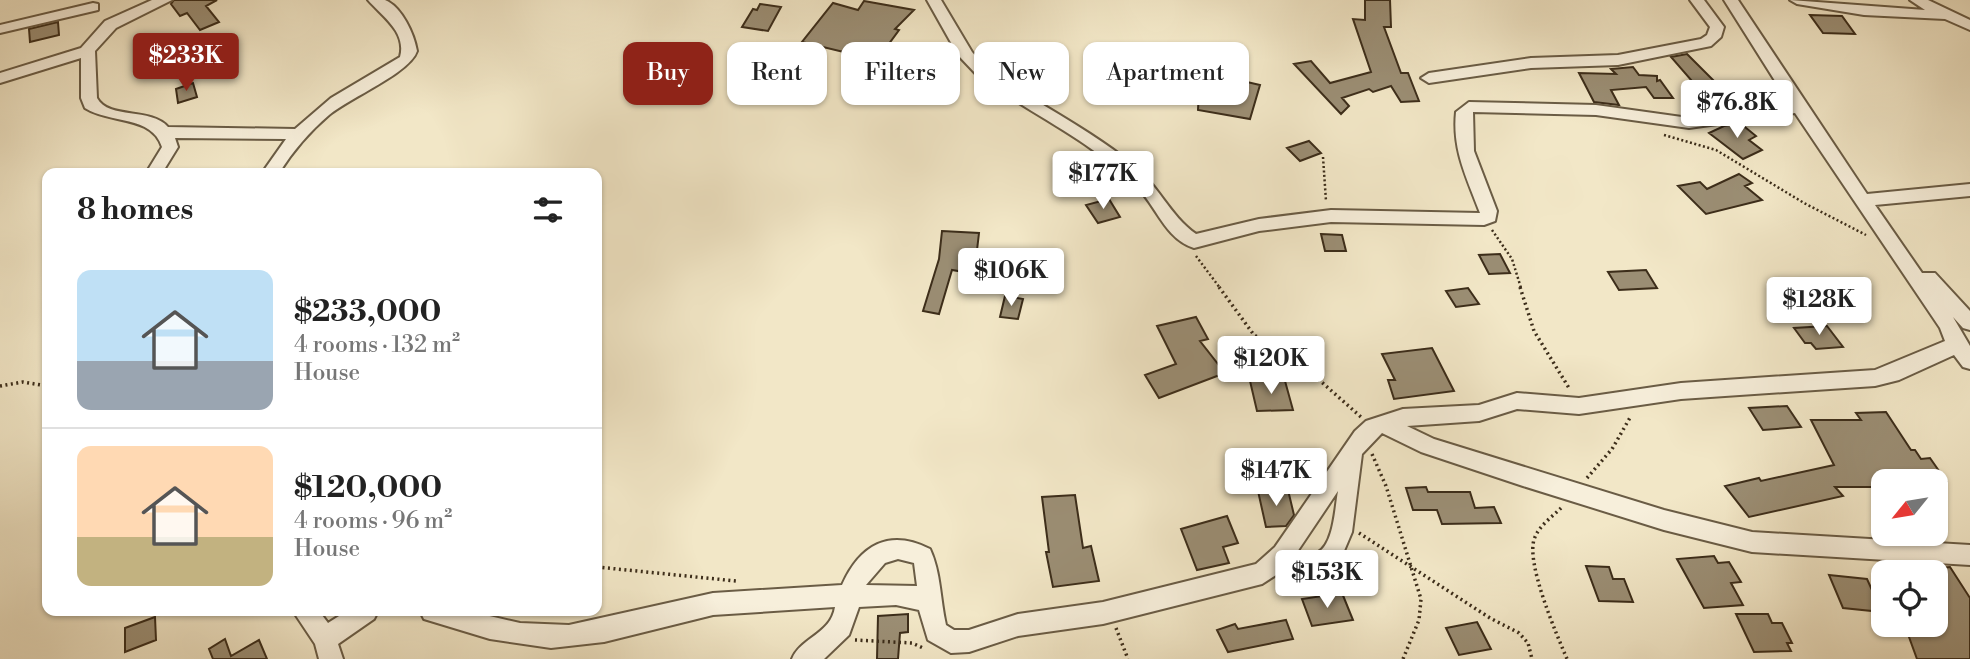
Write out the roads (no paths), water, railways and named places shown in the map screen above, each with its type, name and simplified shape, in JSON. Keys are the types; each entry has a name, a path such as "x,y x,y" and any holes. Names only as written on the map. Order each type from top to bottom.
{"street":[{"path":"0,78 87,51 102,29 165,0"},
{"path":"273,168 296,134 316,115 405,60 408,47 399,18 375,0"},
{"path":"934,0 947,18 966,55 982,72 1133,174 1154,195 1187,240 1202,241 1259,225 1331,216 1489,217 1465,153 1462,135 1464,112 1469,107 1596,110 1689,123 1799,107"},
{"path":"1430,78 1531,64 1618,60 1706,43 1714,37 1717,27 1697,0"},
{"path":"1797,0 1864,10 1945,15"},
{"path":"1917,0 1970,26"},
{"path":"804,659 832,639 843,625 849,597 858,577 872,558 883,552 905,548 914,550 925,561 929,603 936,632 951,642 969,641 1018,625 1103,613 1262,573 1274,565 1368,435 1403,418 1479,413 1517,401 1579,406 1743,386 1875,378 1892,374 1942,353 1964,349 1799,107 1737,2"},
{"path":"0,29 93,4 102,29"},
{"path":"87,51 92,70 89,92 91,104 104,113 152,121 166,132 170,147 157,168"},
{"path":"166,132 296,134"},
{"path":"1864,201 1970,190"},
{"path":"1897,248 1970,323"},
{"path":"1368,435 1436,449 1572,492 1752,542 1970,555"},
{"path":"1274,565 1314,565 1328,561 1335,552 1368,435"},
{"path":"448,616 497,631 552,637 603,631 692,608 744,599 906,595 929,603"},
{"path":"308,616 328,649 361,616"}]}
